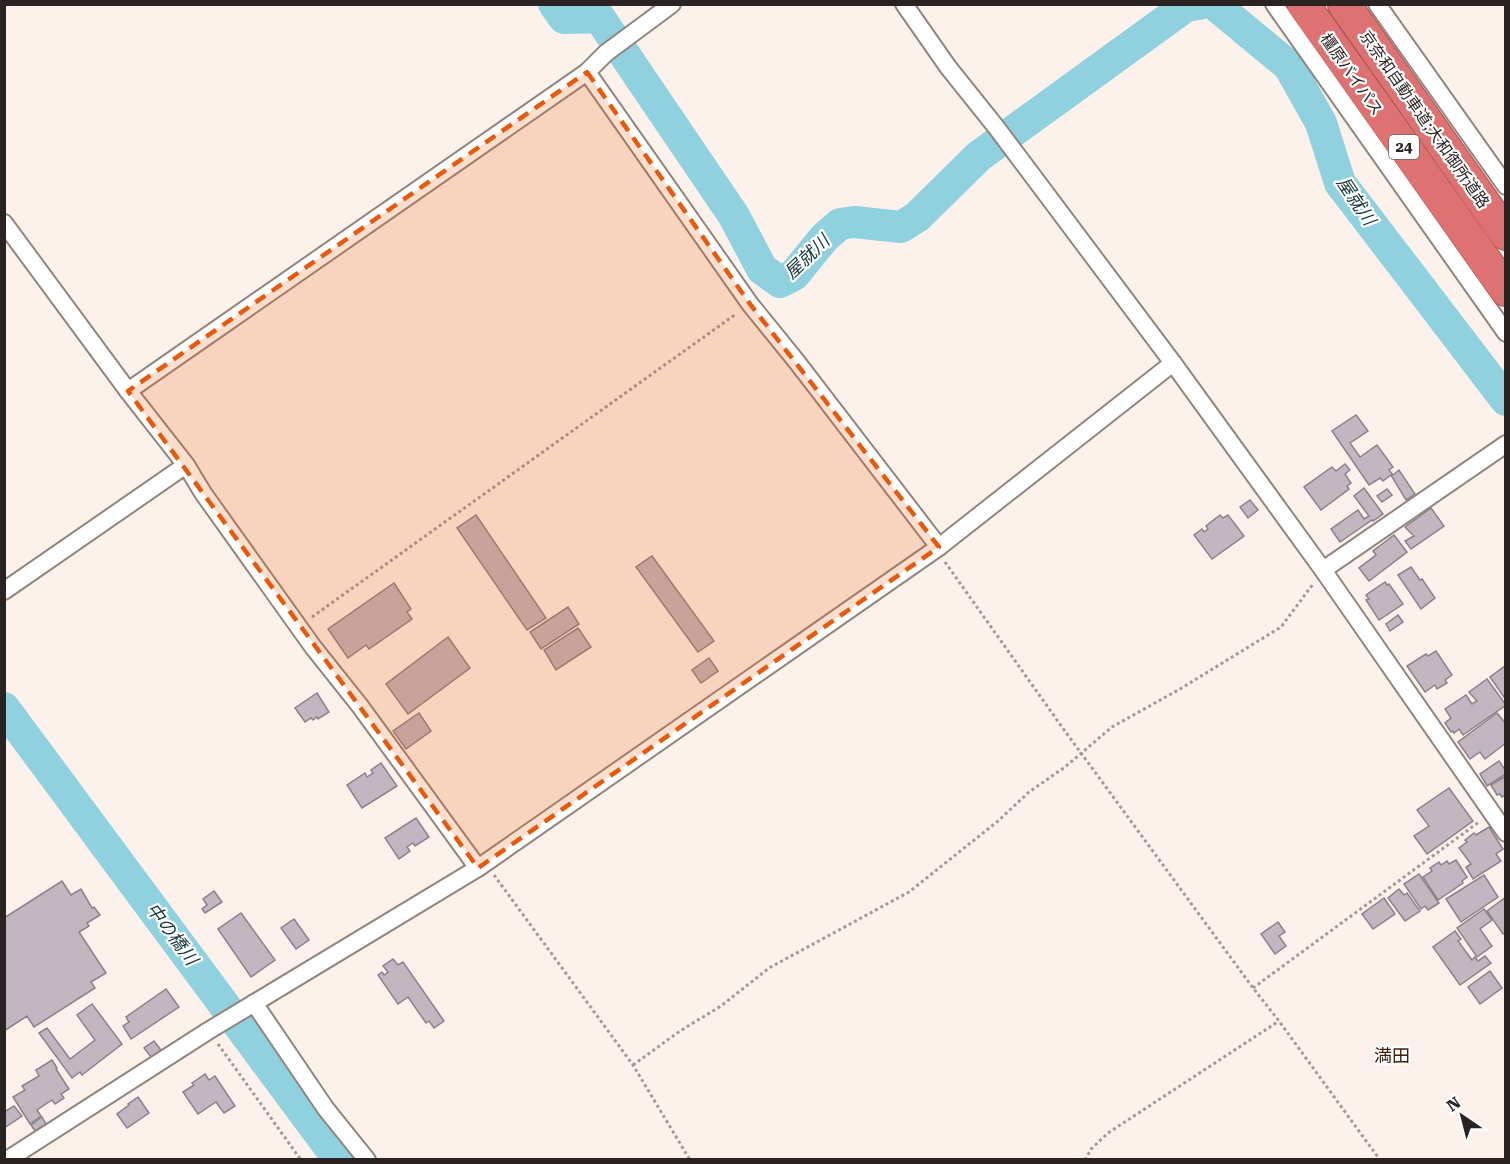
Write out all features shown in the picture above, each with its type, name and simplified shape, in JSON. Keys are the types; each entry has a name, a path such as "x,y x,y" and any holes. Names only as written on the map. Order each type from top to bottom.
{"highway":[{"name":"橿原バイパス","path":"1305,4 1506,288"},
{"name":"京奈和自動車道;大和御所道路","path":"1344,4 1506,234"},
{"name":"24","path":"1350,4 1506,226"}],"street":[{"path":"128,392 587,72 606,53 672,4"},
{"path":"904,4 948,67 996,127 1173,363 1323,570 1506,833"},
{"path":"1274,4 1506,333"},
{"path":"1377,4 1506,186"},
{"path":"587,72 750,304 797,362 937,549"},
{"path":"4,223 128,392 186,465 203,493 298,627 482,866"},
{"path":"9,1155 208,1031 482,866 937,549 1173,363"},
{"path":"1323,570 1506,444"},
{"path":"4,591 186,465"},
{"path":"254,1003 326,1109 367,1160"}],"path":[{"path":"298,627 750,304"},
{"path":"937,549 1081,753 1380,1160"},
{"path":"633,1065 680,1031 721,1006 769,969 909,892 999,821 1029,792 1065,767 1112,727 1281,627 1323,570"},
{"path":"1253,988 1492,813"},
{"path":"482,866 633,1065 690,1160"},
{"path":"1085,1160 1091,1149 1108,1133 1279,1021"},
{"path":"208,1031 301,1160"}],"highlighted area":[{"path":"587,72 750,304 939,547 478,868 128,391"}],"building":[{"path":"1356,415 1368,431 1350,443 1360,457 1377,445 1393,467 1389,470 1393,475 1399,470 1415,494 1406,500 1391,475 1383,481 1380,478 1369,485 1332,431"},
{"path":"1345,464 1350,470 1345,474 1351,483 1347,486 1349,489 1321,510 1304,487 1332,467 1336,471"},
{"path":"1364,488 1383,514 1340,542 1331,529 1358,510 1364,519 1369,516 1354,496"},
{"path":"1387,489 1392,495 1382,502 1377,496"},
{"path":"1250,500 1258,510 1248,518 1240,507"},
{"path":"1431,508 1444,526 1411,549 1405,541 1414,536 1405,527"},
{"path":"476,515 546,618 527,630 457,528"},
{"path":"1220,515 1223,518 1228,515 1244,536 1212,559 1194,535 1202,529 1204,532 1208,529 1206,526"},
{"path":"1394,535 1407,552 1369,581 1359,568 1376,555 1373,551"},
{"path":"652,556 714,641 698,652 636,567"},
{"path":"1411,567 1435,598 1421,609 1398,575"},
{"path":"1385,582 1389,584 1403,604 1379,620 1366,600 1369,599 1366,595"},
{"path":"394,583 411,609 407,612 412,619 369,649 366,645 348,658 328,629"},
{"path":"568,607 579,624 541,649 530,632"},
{"path":"1398,615 1403,622 1390,631 1386,624"},
{"path":"578,628 591,647 556,670 544,650"},
{"path":"448,637 470,668 408,714 386,684"},
{"path":"1436,651 1452,675 1445,680 1447,683 1437,689 1435,685 1425,692 1407,666 1426,654 1428,656"},
{"path":"709,658 718,671 701,683 692,670"},
{"path":"1506,667 1506,700 1490,677"},
{"path":"1487,679 1506,705 1463,735 1459,729 1454,733 1451,732 1445,723 1451,718 1445,709 1466,695 1472,704 1477,701 1469,692"},
{"path":"317,693 329,712 318,719 317,717 313,720 311,718 305,722 295,708"},
{"path":"419,713 431,731 406,749 393,731"},
{"path":"1497,713 1506,724 1506,743 1485,759 1480,752 1470,759 1458,742"},
{"path":"1499,761 1506,774 1487,786 1480,774"},
{"path":"381,763 397,786 362,808 347,785 365,773 367,777 373,773 371,770"},
{"path":"1506,776 1506,795 1502,797 1500,794 1497,795 1491,785"},
{"path":"1449,788 1473,821 1427,854 1414,836 1429,826 1417,810"},
{"path":"416,818 429,837 415,846 413,843 407,847 410,851 399,859 385,838"},
{"path":"1489,827 1503,849 1496,854 1501,861 1473,879 1466,867 1471,864 1459,848 1474,833 1476,835"},
{"path":"1456,860 1467,877 1462,881 1463,883 1438,900 1423,877 1439,862 1441,865 1447,861 1449,864"},
{"path":"1419,874 1439,903 1428,910 1425,906 1421,909 1404,884"},
{"path":"1484,875 1498,897 1461,922 1446,899"},
{"path":"62,881 71,895 81,889 92,908 94,907 100,915 87,923 89,926 79,932 106,973 91,982 95,988 34,1027 27,1016 4,1031 4,918"},
{"path":"1399,889 1404,895 1407,893 1420,911 1405,921 1388,898"},
{"path":"214,891 222,902 205,913 202,909 207,905 203,899"},
{"path":"1506,897 1506,932 1503,934 1487,911"},
{"path":"1384,898 1395,914 1373,929 1362,914"},
{"path":"1484,909 1492,920 1480,929 1492,946 1477,957 1457,928"},
{"path":"241,913 275,960 251,977 218,929"},
{"path":"294,919 309,940 296,949 281,928"},
{"path":"1278,922 1285,932 1279,936 1286,946 1275,954 1261,934"},
{"path":"1455,931 1461,939 1458,941 1472,960 1475,957 1478,961 1485,956 1491,963 1460,985 1433,947"},
{"path":"393,959 398,965 403,962 444,1021 434,1028 429,1021 426,1023 408,997 398,1004 378,975 388,972 383,966"},
{"path":"1490,971 1502,988 1480,1004 1468,987"},
{"path":"166,989 179,1007 131,1039 123,1026 129,1022 126,1017"},
{"path":"92,1004 122,1044 82,1075 80,1072 72,1078 39,1033 47,1028 70,1059 95,1040 77,1015"},
{"path":"154,1041 161,1050 151,1057 144,1048"},
{"path":"52,1060 69,1089 61,1094 64,1098 55,1104 52,1100 37,1110 41,1116 30,1124 13,1097 25,1090 22,1086 39,1076 36,1070"},
{"path":"205,1074 209,1080 215,1076 235,1106 224,1113 216,1102 198,1114 183,1092"},
{"path":"138,1097 149,1113 127,1128 117,1114"},
{"path":"14,1106 22,1116 4,1128 4,1112"},
{"path":"42,1117 46,1124 35,1131 31,1125"}],"waterway":[{"name":"屋就川","path":"554,4 564,18 599,17 734,216 762,269 780,282 794,275 824,238 840,224 854,222 901,227 917,217 979,156 1186,6 1199,4"},
{"name":"屋就川","path":"1214,4 1289,66 1321,123 1340,183 1506,400"},
{"name":"中の橋川","path":"4,708 339,1160"}],"district":[{"name":"満田","path":"1392,1056"}]}
